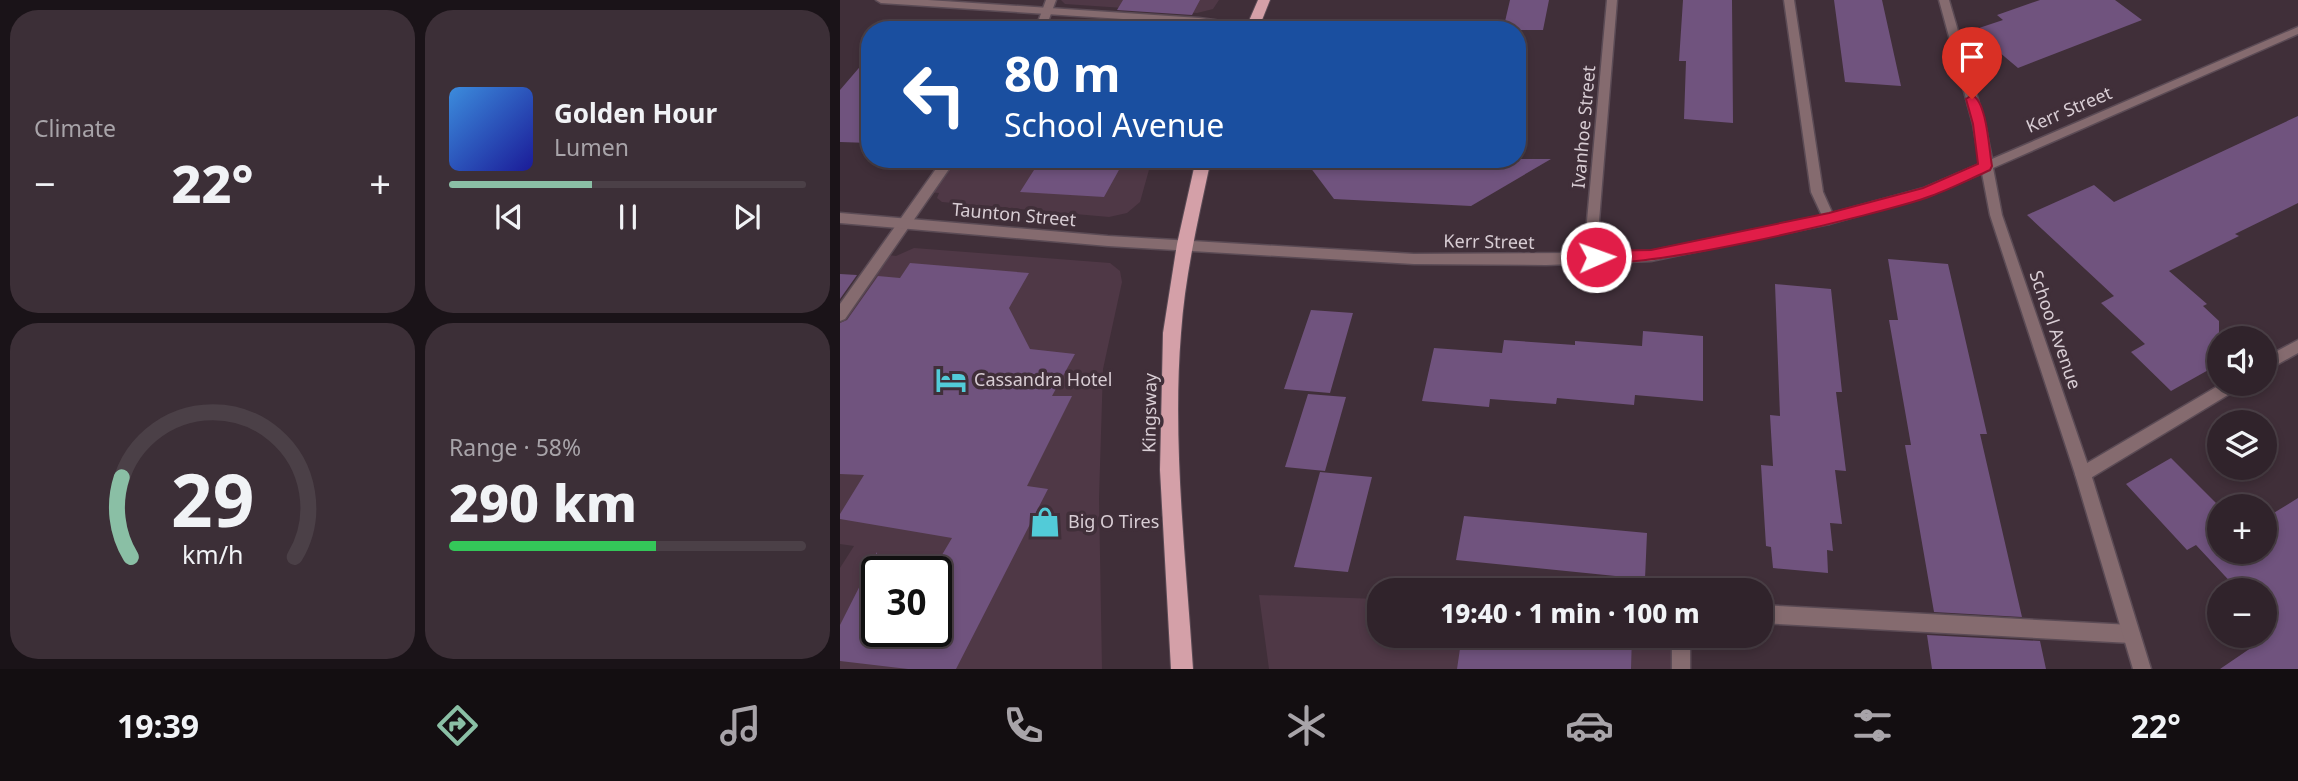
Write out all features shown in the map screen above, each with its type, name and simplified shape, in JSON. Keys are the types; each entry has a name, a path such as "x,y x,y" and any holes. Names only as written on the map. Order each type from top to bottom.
{"main road":[{"path":"1255,21 1264,0"},
{"name":"Kingsway","path":"1182,669 1170,470 1172,334 1185,244 1202,168"}],"street":[{"path":"881,0 1199,21"},
{"path":"1044,21 1051,0"},
{"name":"Ivanhoe Street","path":"1596,257 1592,221 1612,0"},
{"path":"1789,0 1817,192 1829,219"},
{"name":"School Avenue","path":"1944,0 1979,124 1996,215 2083,474 2142,669"},
{"name":"Kerr Street","path":"1185,244 1414,259 1546,260 1651,256 1829,219 1927,192 2298,30"},
{"path":"840,315 943,168"},
{"name":"Taunton Street","path":"840,218 1108,241 1185,244"},
{"path":"2277,358 2298,346"},
{"path":"2083,474 2214,396"},
{"path":"1773,615 2131,634"},
{"path":"1681,648 1681,669"}],"shaded area":[{"path":"1061,0 1219,0 1213,9 1197,13 1065,4"},
{"path":"944,168 1149,168 1140,202 1127,213 1109,217 942,202 937,198 939,193 928,192"},
{"path":"914,248 1110,263 1120,271 1122,282 1103,369 1099,498 1102,669 840,669 840,568 854,546 840,544 840,315 881,254 896,256"},
{"path":"1259,595 1367,599 1367,648 1681,648 1681,669 1269,669"}],"building":[{"path":"1123,0 1200,0 1192,15 1117,10"},
{"path":"1510,0 1549,0 1543,30 1526,30 1526,21 1505,21"},
{"path":"1683,0 1732,0 1733,123 1684,119 1686,61 1679,61"},
{"path":"1834,0 1882,0 1901,86 1845,82"},
{"path":"2040,0 2115,0 2142,20 2018,68 1986,41 1992,39 1979,28 2003,20 1997,15"},
{"path":"861,66 861,143 840,142 840,90"},
{"path":"2298,116 2298,203 2169,271 2207,304 2203,306 2219,321 2219,326 2207,326 2207,371 2171,391 2131,352 2145,344 2101,303 2114,296 2027,215 2094,185 2114,202"},
{"path":"1526,159 1551,159 1471,206 1334,199 1311,168 1526,168"},
{"path":"1035,168 1120,168 1104,197 1020,192"},
{"path":"1888,259 1948,264 1987,434 1980,434 2022,617 1934,612 1905,445 1911,445 1889,320 1898,320"},
{"path":"910,263 1029,273 1009,308 1030,349 1075,354 1052,396 1072,396 1027,486 1048,489 956,669 908,669 840,661 840,625 861,584 861,647 952,647 952,556 941,556 952,538 840,519 840,514 864,475 840,474 840,323 847,320 878,276 900,278"},
{"path":"840,274 857,275 840,299"},
{"path":"1775,284 1831,289 1842,392 1836,392 1846,471 1835,470 1842,524 1830,523 1833,551 1827,550 1828,573 1773,568 1771,547 1766,546 1761,465 1773,466 1770,415 1780,416"},
{"path":"1311,310 1353,313 1330,393 1284,389"},
{"path":"1643,331 1703,336 1703,401 1635,395 1634,405 1557,398 1556,404 1490,399 1489,407 1422,401 1434,348 1502,353 1504,340 1642,346"},
{"path":"1308,394 1346,397 1325,471 1285,467"},
{"path":"2171,458 2207,494 2207,557 2196,545 2187,550 2126,484"},
{"path":"1320,472 1372,477 1348,572 1294,567"},
{"path":"2298,498 2298,669 2220,669 2251,648 2277,648 2277,578 2227,578 2214,564 2277,564 2277,511"},
{"path":"1464,516 1647,533 1645,578 1456,560"},
{"path":"1927,635 2040,641 2046,669 1932,669"},
{"path":"1460,648 1632,648 1631,669 1457,669"}],"place":[{"name":"Cassandra Hotel","path":"951,380"},
{"name":"Big O Tires","path":"1045,522"}],"route":[{"path":"1596,257 1651,256 1829,219 1927,192 1985,166 1979,124 1972,99"}]}
